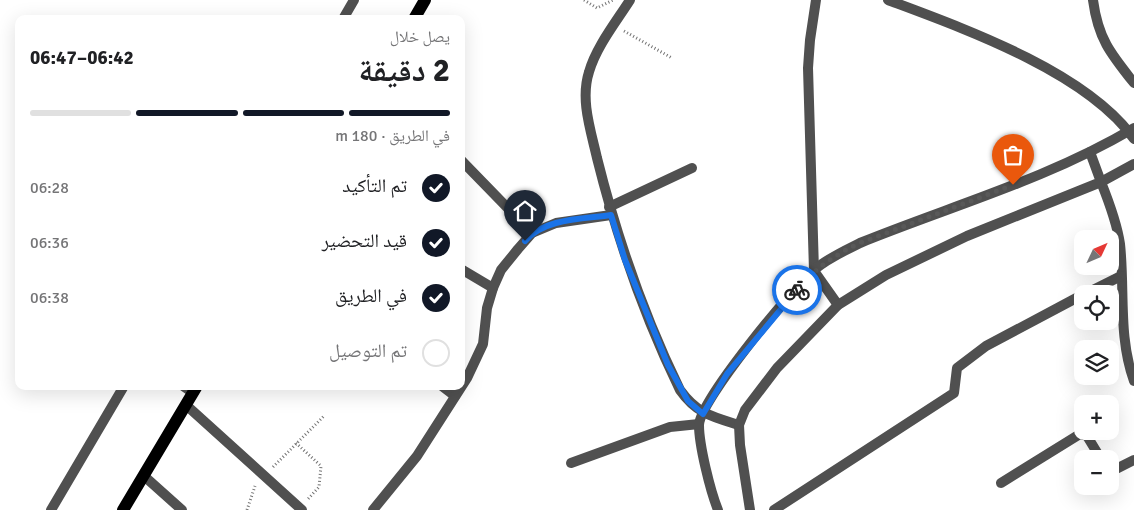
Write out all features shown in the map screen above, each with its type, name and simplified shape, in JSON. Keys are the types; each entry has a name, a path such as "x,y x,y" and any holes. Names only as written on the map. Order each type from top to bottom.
{"main road":[{"path":"416,15 425,0"},
{"path":"123,510 186,405 190,390"}],"street":[{"path":"345,15 354,0"},
{"path":"630,0 614,25 589,72 586,87 586,105 590,129 610,211 625,260 668,365 688,401 701,418 706,462 718,510"},
{"path":"816,0 808,68 814,270 838,305"},
{"path":"701,418 727,374 771,319 814,270 837,254 860,243 1028,180 1132,133 1102,106 1062,78 980,36 888,0"},
{"path":"1093,0 1099,31 1116,60 1134,82"},
{"path":"1090,152 1111,207 1120,243 1125,346 1134,381"},
{"path":"465,164 532,232"},
{"path":"750,510 740,445 739,425 745,410 777,368 838,305 886,275 967,236 1101,182 1134,164"},
{"path":"465,381 483,344 487,308 501,270 532,232 556,223 610,211 692,168"},
{"path":"465,271 493,288"},
{"path":"1102,285 1121,276"},
{"path":"774,510 954,393 957,368 986,346 1074,299"},
{"path":"51,510 122,390"},
{"path":"447,390 455,396"},
{"path":"373,510 417,456 459,390"},
{"path":"186,405 300,509"},
{"path":"571,463 670,427 701,418 739,425"},
{"path":"1001,483 1080,434 1087,436 1096,450"},
{"path":"1119,468 1134,460"},
{"path":"144,476 182,510"}],"path":[{"path":"584,0 597,8 613,0"},
{"path":"614,25 672,58"},
{"path":"300,509 320,488 321,466 296,443 324,416"}],"way so far":[{"path":"797,290 814,270 837,254 935,213 1013,185"}],"route":[{"path":"525,241 532,232 556,223 611,215 625,260 668,365 680,390 688,401 703,414 727,374 797,290"}]}
